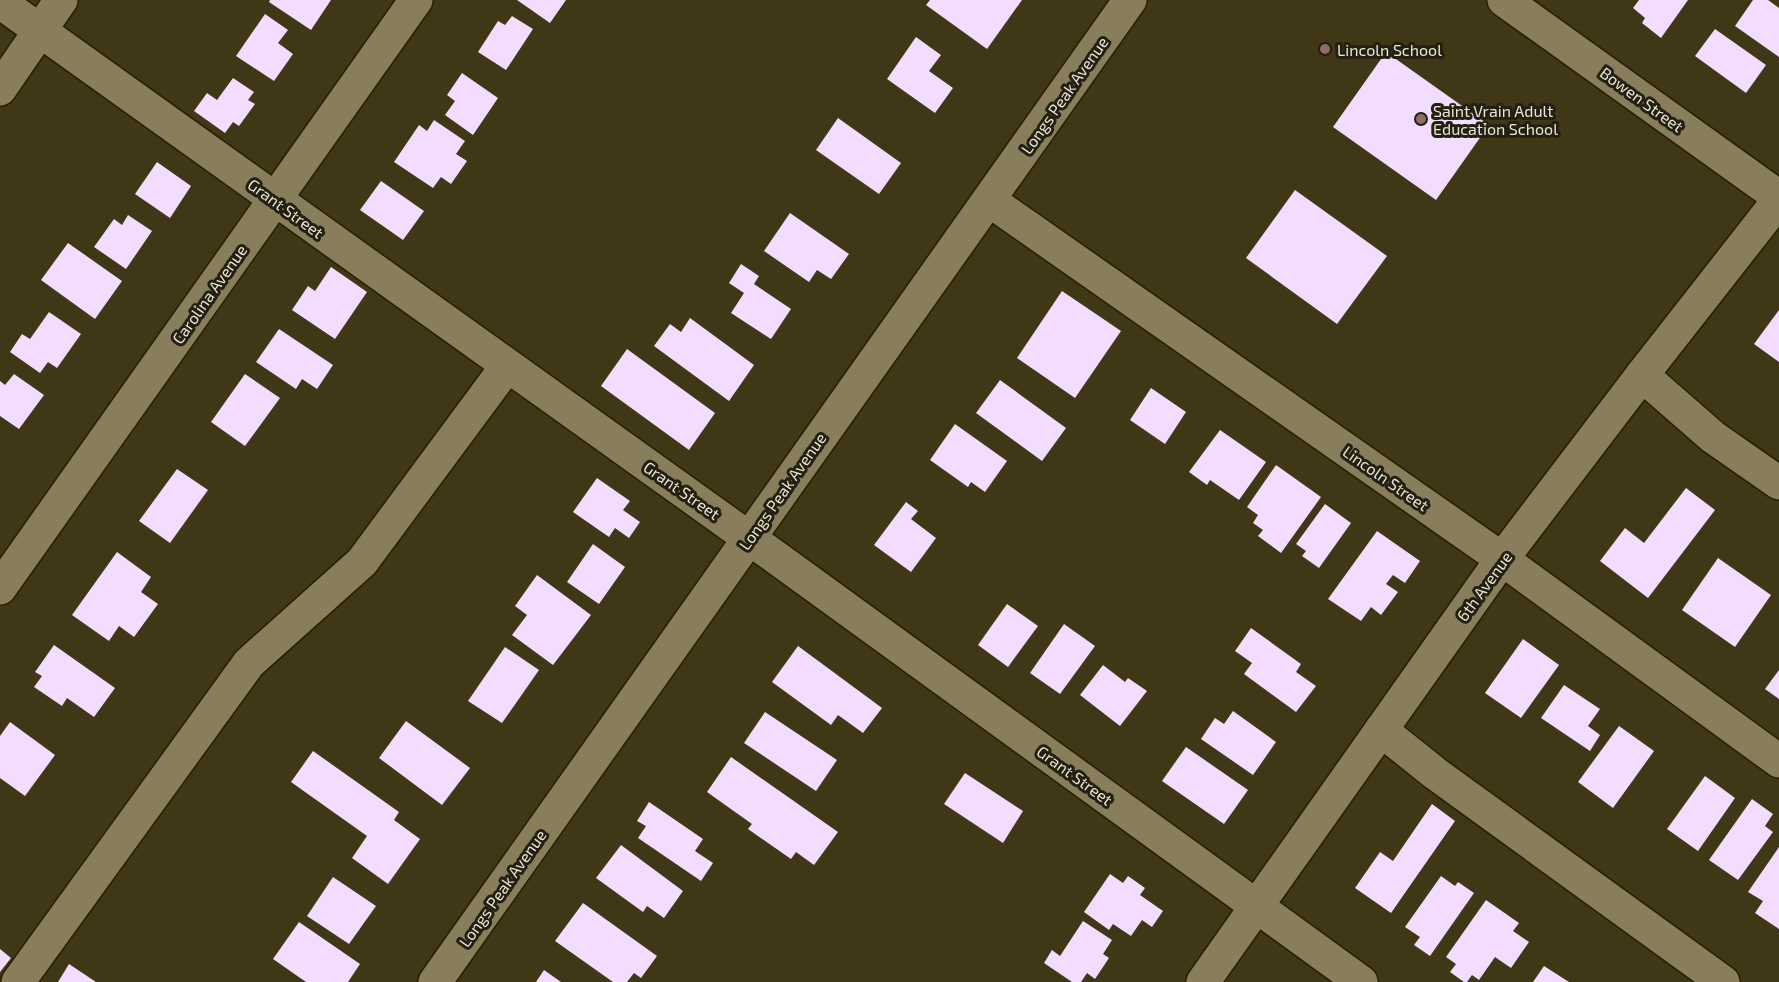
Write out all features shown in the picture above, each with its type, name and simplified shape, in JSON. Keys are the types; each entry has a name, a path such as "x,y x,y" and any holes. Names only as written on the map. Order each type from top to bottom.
{"street":[{"path":"0,89 61,0"},
{"name":"Carolina Avenue","path":"0,588 416,0"},
{"name":"Longs Peak Avenue","path":"435,982 1130,0"},
{"name":"Bowen Street","path":"1504,0 1779,199"},
{"name":"Grant Street","path":"0,2 748,538 1361,982"},
{"name":"6th Avenue","path":"1203,982 1502,559 1779,199"},
{"name":"Lincoln Street","path":"989,200 1502,559 1779,761"},
{"path":"18,982 249,663 362,562 507,366"},
{"path":"1642,375 1713,437 1779,483"},
{"path":"1381,730 1503,824 1723,982"}],"building":[{"path":"270,0 331,0 311,30 269,2"},
{"path":"517,0 566,0 550,23"},
{"path":"930,0 1022,0 987,49 926,5"},
{"path":"1639,0 1688,0 1661,38 1642,23 1645,18 1633,8"},
{"path":"1753,0 1768,0 1779,8 1779,57 1735,26"},
{"path":"265,14 288,30 278,43 293,54 274,81 236,56"},
{"path":"512,16 533,29 506,70 478,52 498,21 505,25"},
{"path":"1715,29 1766,65 1746,93 1695,56"},
{"path":"916,37 941,55 929,71 953,88 935,113 887,79"},
{"path":"1386,52 1489,125 1436,200 1333,127"},
{"path":"462,73 498,98 473,135 445,115 455,101 447,95"},
{"path":"233,78 254,92 248,100 255,104 239,126 233,122 225,133 194,111 207,93 217,100"},
{"path":"838,118 901,163 879,194 816,150"},
{"path":"434,120 465,141 456,154 467,161 451,184 441,177 433,188 394,162 419,125 427,131"},
{"path":"157,162 191,186 170,218 135,194"},
{"path":"381,181 424,211 403,240 360,210"},
{"path":"1295,190 1387,256 1337,324 1246,258"},
{"path":"790,213 849,254 831,279 817,270 809,282 764,251"},
{"path":"128,215 152,231 126,269 94,247 114,219 122,225"},
{"path":"68,243 122,281 95,319 41,280"},
{"path":"741,264 759,276 754,284 791,309 771,339 731,313 744,293 729,283"},
{"path":"331,267 367,292 335,339 292,310 308,286 315,291"},
{"path":"1062,291 1121,331 1075,398 1017,358"},
{"path":"1779,310 1779,362 1754,344"},
{"path":"49,312 81,334 57,368 48,362 40,373 10,352 22,334 30,339"},
{"path":"690,318 754,365 729,401 654,346 670,324 681,332"},
{"path":"279,329 333,365 317,389 302,379 296,389 256,362"},
{"path":"627,349 715,413 689,450 601,386"},
{"path":"14,374 44,395 19,429 0,416 0,381 5,385"},
{"path":"245,374 280,398 245,446 211,422"},
{"path":"1000,380 1066,428 1042,461 976,413"},
{"path":"1151,388 1186,412 1165,444 1130,420"},
{"path":"955,424 1007,461 985,492 971,482 968,487 930,460"},
{"path":"1220,430 1266,462 1239,500 1210,480 1207,485 1189,472"},
{"path":"1276,465 1321,497 1281,553 1258,536 1263,530 1253,523 1258,515 1247,507"},
{"path":"177,469 208,490 170,543 139,521"},
{"path":"597,478 630,501 623,510 640,522 629,538 615,528 609,537 573,512"},
{"path":"1686,488 1715,510 1648,598 1600,561 1625,528 1644,543"},
{"path":"906,502 918,511 911,519 936,538 911,572 874,545"},
{"path":"1325,504 1351,523 1319,568 1302,556 1306,551 1296,544"},
{"path":"1377,531 1420,561 1405,583 1393,575 1386,584 1398,592 1381,615 1371,607 1361,621 1328,599"},
{"path":"593,544 625,567 599,604 567,582"},
{"path":"117,552 151,577 141,592 158,604 134,637 119,626 109,641 72,615"},
{"path":"1718,558 1771,595 1735,647 1682,610"},
{"path":"537,575 591,615 553,665 512,635 527,615 515,606"},
{"path":"1007,604 1038,626 1008,667 978,645"},
{"path":"1064,624 1095,646 1060,694 1030,673"},
{"path":"1251,628 1301,664 1296,672 1316,686 1296,712 1244,674 1252,663 1235,651"},
{"path":"1523,639 1559,665 1521,718 1485,693"},
{"path":"54,645 115,688 94,717 67,698 62,706 34,687 42,676 35,672"},
{"path":"798,646 882,708 863,733 838,715 831,725 772,682"},
{"path":"505,647 539,670 502,723 468,701"},
{"path":"1103,665 1125,682 1128,678 1147,691 1120,726 1080,695"},
{"path":"1779,670 1779,699 1765,689"},
{"path":"1564,685 1600,709 1588,726 1600,735 1590,751 1541,718"},
{"path":"1233,711 1276,742 1253,775 1201,739 1215,718 1224,724"},
{"path":"765,712 837,760 816,791 744,743"},
{"path":"406,721 470,768 442,805 379,758"},
{"path":"10,722 55,755 25,796 0,778 0,736"},
{"path":"1619,726 1654,751 1613,808 1578,782"},
{"path":"1186,747 1248,790 1224,824 1162,781"},
{"path":"313,751 399,812 394,820 420,839 388,884 352,858 367,836 291,782"},
{"path":"731,757 838,832 814,865 796,852 791,859 748,829 752,824 707,792"},
{"path":"965,773 1023,811 1003,843 944,804"},
{"path":"1705,776 1735,798 1698,851 1667,829"},
{"path":"1752,799 1773,814 1765,826 1773,832 1738,880 1709,860"},
{"path":"649,802 703,839 695,851 713,863 701,881 638,838 646,826 637,821"},
{"path":"1432,804 1455,821 1391,913 1355,888 1380,852 1393,861"},
{"path":"621,845 683,891 664,918 647,906 643,912 596,878"},
{"path":"1779,847 1779,929 1755,913 1763,901 1748,892"},
{"path":"1110,874 1123,883 1128,876 1145,888 1140,895 1163,911 1152,927 1142,920 1131,936 1113,924 1109,930 1084,912"},
{"path":"1441,876 1455,886 1458,882 1474,893 1430,956 1414,945 1420,937 1405,927"},
{"path":"333,877 376,906 349,944 307,916"},
{"path":"1486,900 1519,923 1513,931 1529,942 1511,968 1495,957 1479,980 1472,975 1467,982 1464,982 1450,972 1456,964 1446,957"},
{"path":"583,903 657,956 641,978 634,973 627,982 613,982 555,941"},
{"path":"1083,921 1112,940 1103,954 1109,958 1095,979 1087,973 1081,982 1072,982 1044,963 1052,950 1060,956"},
{"path":"299,922 360,964 348,982 306,982 273,959"},
{"path":"0,949 11,958 0,972"},
{"path":"69,964 96,982 58,982"},
{"path":"1544,966 1569,982 1533,982"},
{"path":"544,970 561,982 536,982"}],"place":[{"name":"Lincoln School","path":"1325,49"},
{"name":"Saint Vrain Adult Education School","path":"1421,119"}]}
